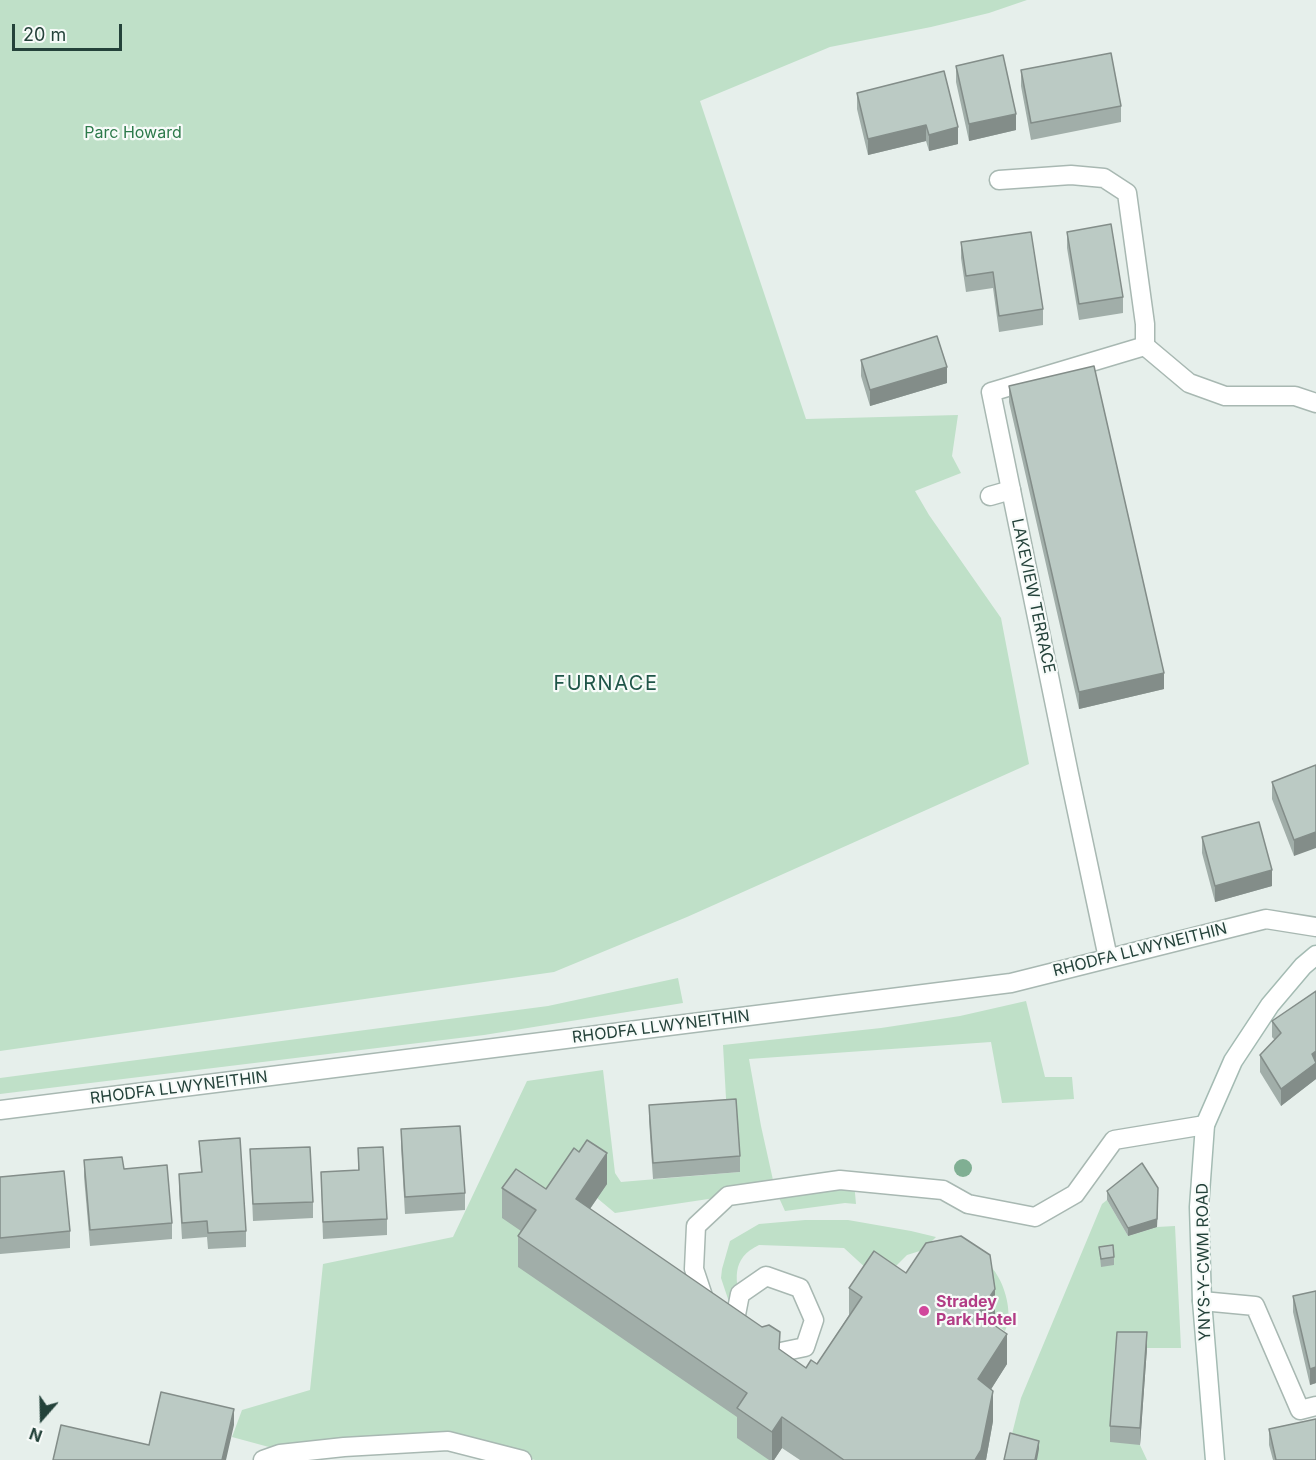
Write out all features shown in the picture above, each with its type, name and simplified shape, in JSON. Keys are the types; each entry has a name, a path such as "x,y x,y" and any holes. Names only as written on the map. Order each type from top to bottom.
{"street":[{"path":"999,180 1071,175 1104,178 1127,193 1145,324 1145,346 1189,383 1225,396 1295,396 1316,403"},
{"name":"LAKEVIEW TERRACE","path":"1108,958 991,392 1145,346"},
{"path":"990,496 1011,490"},
{"name":"RHODFA LLWYNEITHIN","path":"0,1110 1011,983 1266,919 1316,927"},
{"name":"YNYS-Y-CWM ROAD","path":"1215,1460 1202,1301 1199,1207 1205,1125 1233,1061 1270,1005 1303,966 1316,955"},
{"path":"734,1325 740,1294 766,1276 800,1288 814,1320 805,1347 776,1353 751,1340 734,1325 708,1310 694,1269 696,1226 728,1196 840,1180 943,1190 968,1204 1035,1217 1075,1194 1114,1140 1205,1125"},
{"path":"1202,1301 1255,1306 1300,1410 1316,1406"},
{"path":"262,1460 280,1454 344,1447 448,1441 522,1460"}],"green space":[{"name":"Parc Howard","path":"0,0 1027,0 989,13 931,27 830,47 700,101 806,419 958,415 952,456 961,473 915,491 929,515 1001,618 1029,764 687,917 554,972 0,1051"},
{"path":"678,978 683,1003 484,1035 0,1094 0,1078 548,1006"},
{"path":"1026,1001 1045,1077 1072,1077 1074,1099 1002,1103 991,1042 749,1059 775,1189 615,1213 597,1198 536,1240 747,1424 769,1460 535,1460 447,1437 280,1450 232,1437 242,1410 310,1390 323,1264 453,1237 527,1081 603,1070 615,1173 621,1182 740,1172 727,1116 723,1045 881,1028 960,1016"},
{"path":"854,1182 856,1204 845,1203 785,1211 775,1189"},
{"path":"1107,1200 1128,1236 1157,1227 1175,1226 1181,1348 1117,1348 1140,1445 1147,1460 1037,1460 1010,1442 1021,1398 1102,1204"},
{"path":"805,1220 848,1220 936,1237 923,1250 907,1255 891,1271 868,1270 844,1248 759,1245 743,1257 739,1264 737,1279 741,1307 731,1308 721,1278 730,1241 759,1224"},
{"path":"977,1254 993,1269 1003,1288 1008,1310 1005,1331 993,1322"}],"building":[{"path":"1111,53 1121,106 1031,123 1021,70"},
{"path":"1003,55 1016,114 969,124 956,66"},
{"path":"944,71 958,127 929,135 926,125 868,139 857,93"},
{"path":"1111,224 1123,297 1079,304 1067,232"},
{"path":"1031,232 1043,309 999,316 993,272 966,276 961,242"},
{"path":"937,336 947,367 870,390 861,360"},
{"path":"1094,366 1164,673 1079,692 1009,386"},
{"path":"1316,765 1316,832 1294,840 1272,782"},
{"path":"1259,822 1272,870 1215,886 1202,837"},
{"path":"1316,991 1316,1051 1312,1054 1316,1063 1281,1089 1260,1055 1281,1033 1272,1021"},
{"path":"736,1099 740,1156 653,1163 649,1105"},
{"path":"460,1126 465,1193 405,1197 401,1129"},
{"path":"240,1138 246,1231 208,1233 207,1221 182,1223 179,1174 202,1172 199,1141"},
{"name":"Stradey Park Hotel","path":"587,1140 607,1153 576,1199 762,1327 769,1325 780,1332 779,1349 806,1368 811,1360 817,1364 862,1297 849,1288 874,1251 906,1273 926,1243 961,1236 990,1255 995,1289 978,1314 1007,1334 978,1379 993,1391 981,1450 975,1460 844,1460 782,1417 772,1432 737,1408 747,1393 518,1236 536,1210 502,1188 516,1169 546,1189 574,1148 579,1152"},
{"path":"310,1147 313,1202 253,1204 250,1149"},
{"path":"383,1147 387,1219 323,1222 321,1172 359,1170 358,1148"},
{"path":"122,1157 124,1169 167,1165 172,1223 90,1230 84,1160"},
{"path":"1142,1163 1158,1188 1157,1219 1128,1228 1107,1191"},
{"path":"64,1171 70,1231 0,1238 0,1177"},
{"path":"1113,1245 1114,1257 1101,1259 1099,1247"},
{"path":"1316,1291 1316,1367 1310,1369 1293,1296"},
{"path":"1117,1332 1147,1332 1140,1428 1110,1426"},
{"path":"161,1392 234,1409 222,1460 53,1460 61,1425 149,1445"},
{"path":"1316,1419 1316,1460 1276,1460 1269,1429"},
{"path":"1010,1433 1039,1441 1035,1460 1004,1460"}],"place":[{"name":"Stradey Park Hotel","path":"924,1311"}],"district":[{"name":"FURNACE","path":"606,684"}]}
